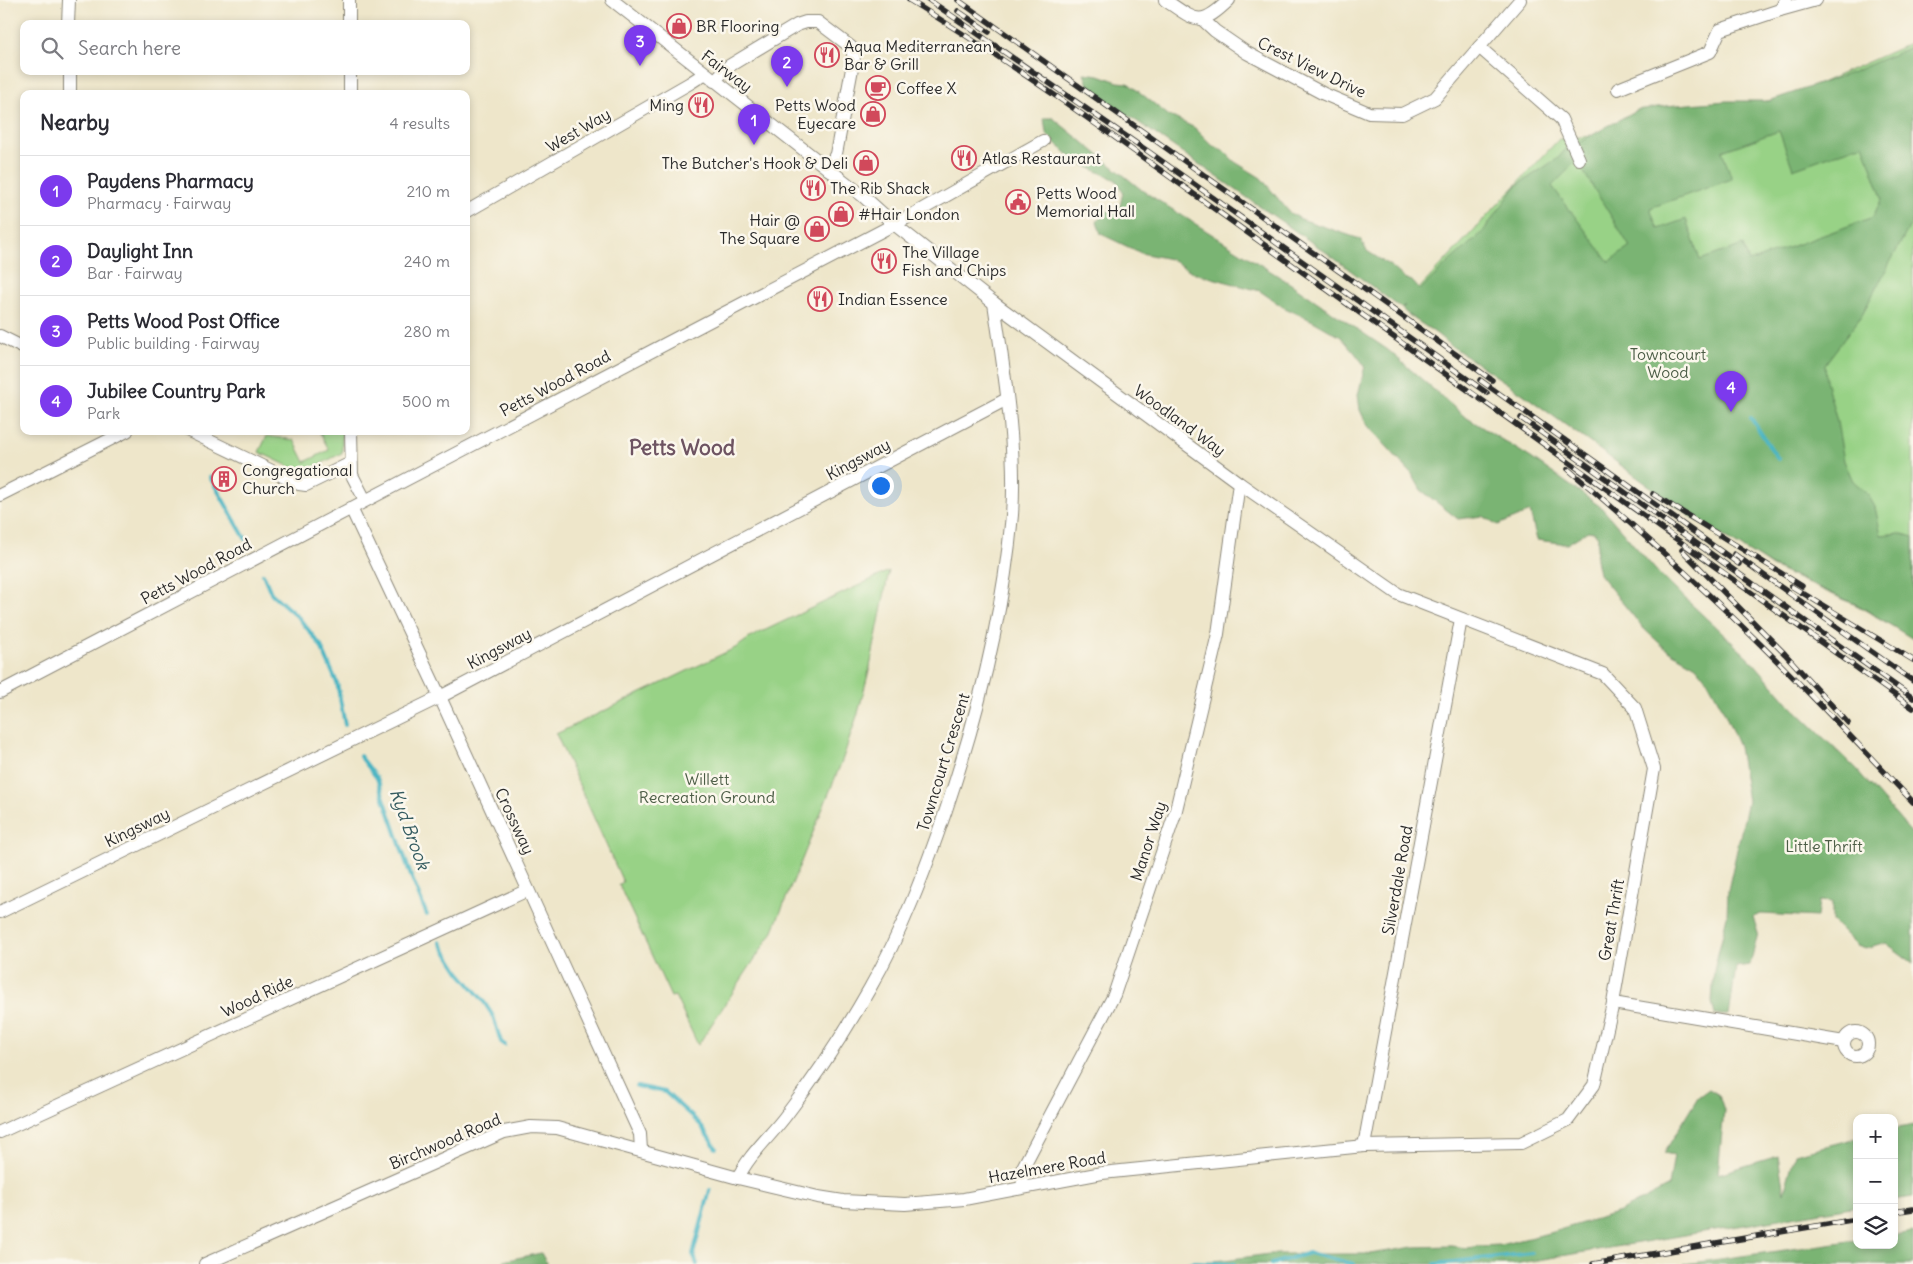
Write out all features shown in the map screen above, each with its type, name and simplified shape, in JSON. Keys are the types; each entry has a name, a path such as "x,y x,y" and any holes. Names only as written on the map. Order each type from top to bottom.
{"street":[{"path":"68,20 69,0"},
{"path":"349,0 349,20"},
{"name":"Fairway","path":"612,0 885,214 894,224"},
{"name":"Crest View Drive","path":"1165,0 1190,16 1202,19 1215,31 1246,53 1324,94 1369,113 1402,114 1435,98 1520,0"},
{"path":"1202,19 1213,15 1229,0"},
{"path":"1618,89 1710,52 1720,30 1783,5 1816,0"},
{"name":"West Way","path":"470,210 690,84 709,77 797,25 806,22 818,22 853,50 854,58 836,154 828,169"},
{"path":"1479,47 1561,119 1579,159"},
{"path":"70,75 70,90"},
{"path":"350,75 350,90"},
{"name":"Petts Wood Road","path":"0,692 894,224 1043,141"},
{"name":"Woodland Way","path":"894,224 994,303 1239,483 1398,594 1461,619"},
{"name":"Towncourt Crescent","path":"738,1178 744,1166 785,1117 842,1037 883,966 910,907 962,762 982,688 1000,601 1012,514 1012,453 994,303"},
{"path":"0,336 20,346"},
{"name":"Kingsway","path":"0,912 440,697 1007,399"},
{"path":"0,495 119,435"},
{"path":"197,435 299,484 306,485 351,463"},
{"path":"351,435 352,475 365,500"},
{"name":"Manor Way","path":"1023,1187 1022,1169 1114,995 1175,814 1218,634 1239,483"},
{"name":"Crossway","path":"351,508 440,697 640,1134 641,1150"},
{"name":"Great Thrift","path":"1364,1146 1521,1143 1568,1120 1594,1085 1613,1002 1654,769 1635,708 1603,674 1461,619"},
{"name":"Silverdale Road","path":"1364,1146 1461,619"},
{"name":"Wood Ride","path":"0,1132 528,890"},
{"path":"1613,1002 1844,1042"},
{"name":"Birchwood Road","path":"205,1264 504,1132 532,1127 557,1128 738,1178"},
{"name":"Hazelmere Road","path":"738,1178 843,1201 905,1204 964,1199 1102,1173 1364,1146"}],"green space":[{"name":"Towncourt Wood","path":"1913,42 1913,638 1858,606 1772,567 1401,308 1559,139 1592,136 1680,120 1794,95"},
{"name":"Towncourt Wood","path":"1913,46 1913,220 1860,318 1825,364 1826,380 1837,422 1844,461 1853,481 1867,493 1875,507 1881,535 1899,533 1913,537 1913,639 1860,606 1770,565 1689,515 1523,394 1413,318 1402,309 1405,305 1401,308 1327,253 1099,96 1088,85 1084,73 1128,83 1168,115 1195,128 1213,146 1223,150 1235,162 1261,178 1290,213 1301,219 1360,239 1367,251 1392,267 1404,278 1412,281 1420,290 1482,233 1516,186 1558,158 1567,148 1637,110 1726,101 1769,101 1851,73","holes":["1779,131 1793,169 1863,144 1882,198 1873,217 1749,262 1743,245 1700,260 1686,219 1658,229 1650,208 1732,179 1722,151","1577,161 1630,247 1609,262 1552,186"]},
{"name":"Little Thrift","path":"1044,118 1053,118 1143,191 1291,284 1388,350 1464,416 1531,458 1601,507 1660,575 1753,662 1791,706 1856,769 1913,835 1913,963 1886,943 1866,949 1857,946 1832,921 1832,902 1819,901 1817,917 1761,914 1753,917 1758,933 1750,965 1736,967 1729,1015 1715,1015 1712,1002 1714,971 1727,916 1728,890 1748,801 1739,747 1723,709 1707,680 1696,666 1666,649 1643,628 1599,574 1596,559 1598,537 1594,532 1588,531 1567,544 1537,540 1530,512 1498,525 1483,516 1458,519 1421,490 1412,474 1367,425 1360,410 1358,395 1365,366 1341,337 1283,307 1260,291 1194,273 1170,259 1141,253 1101,234 1097,221 1106,212 1120,206 1123,192 1116,180 1077,162 1055,143 1046,133"},
{"path":"321,435 342,435 342,453 303,473 259,452 267,436 294,440 305,462 329,450"},
{"name":"Willett Recreation Ground","path":"889,571 870,667 858,713 842,761 772,933 698,1045 675,996 671,997 619,885 623,882 556,734"},
{"path":"1709,1089 1719,1095 1724,1110 1718,1174 1778,1156 1784,1193 1795,1154 1853,1139 1853,1207 1514,1264 1173,1264 1269,1254 1370,1254 1414,1247 1451,1246 1467,1248 1500,1245 1549,1233 1619,1212 1669,1186 1674,1155 1664,1153 1698,1097"},
{"path":"1913,1125 1913,1197 1898,1199 1898,1159 1898,1128"},
{"path":"1913,1232 1913,1264 1684,1264 1853,1241 1853,1249 1898,1249 1898,1234"},
{"path":"541,1253 547,1264 501,1264 503,1261"}],"waterway":[{"path":"1751,418 1778,459"},
{"name":"Kyd Brook","path":"210,477 249,545"},
{"name":"Kyd Brook","path":"263,574 271,593 299,618 321,646 337,683 345,725"},
{"name":"Kyd Brook","path":"360,756 377,778 411,876 427,915"},
{"name":"Kyd Brook","path":"440,942 459,972 482,999 493,1016 501,1042 505,1045"},
{"name":"Kyd Brook","path":"637,1086 665,1092 698,1122 716,1148"},
{"name":"Kyd Brook","path":"697,1264 693,1254 710,1190"},
{"name":"Kyd Brook","path":"1271,1264 1309,1253 1354,1264"},
{"name":"Kyd Brook","path":"1435,1264 1532,1253"},
{"name":"Kyd Brook","path":"1186,1264 1194,1262 1234,1264"}],"railway":[{"path":"909,0 1004,61 1097,125 1913,708"},
{"path":"929,0 1149,152 1487,393"},
{"path":"958,0 1492,380"},
{"path":"958,11 989,32"},
{"path":"1480,380 1739,564"},
{"path":"1521,418 1913,698"},
{"path":"1568,469 1663,552 1732,617 1815,699 1913,802"},
{"path":"1653,494 1802,586"},
{"path":"1682,550 1785,654 1848,723"},
{"path":"1734,554 1913,681"},
{"path":"1791,586 1913,660"},
{"path":"1898,1211 1913,1209"},
{"path":"1593,1264 1853,1220"}],"place":[{"name":"BR Flooring","path":"679,26"},
{"name":"Aqua Mediterranean Bar & Grill","path":"827,55"},
{"name":"Petts Wood Post Office","path":"640,66"},
{"name":"Daylight Inn","path":"787,87"},
{"name":"Coffee X","path":"878,88"},
{"name":"Ming","path":"701,105"},
{"name":"Petts Wood Eyecare","path":"873,114"},
{"name":"Paydens Pharmacy","path":"754,145"},
{"name":"Atlas Restaurant","path":"964,158"},
{"name":"The Butcher's Hook & Deli","path":"866,163"},
{"name":"The Rib Shack","path":"813,188"},
{"name":"Petts Wood Memorial Hall","path":"1018,202"},
{"name":"#Hair London","path":"841,214"},
{"name":"Hair @ The Square","path":"817,229"},
{"name":"The Village Fish and Chips","path":"884,261"},
{"name":"Indian Essence","path":"820,299"},
{"name":"Jubilee Country Park","path":"1731,412"},
{"name":"Congregational Church","path":"224,479"}],"district":[{"name":"Petts Wood","path":"682,447"}]}
